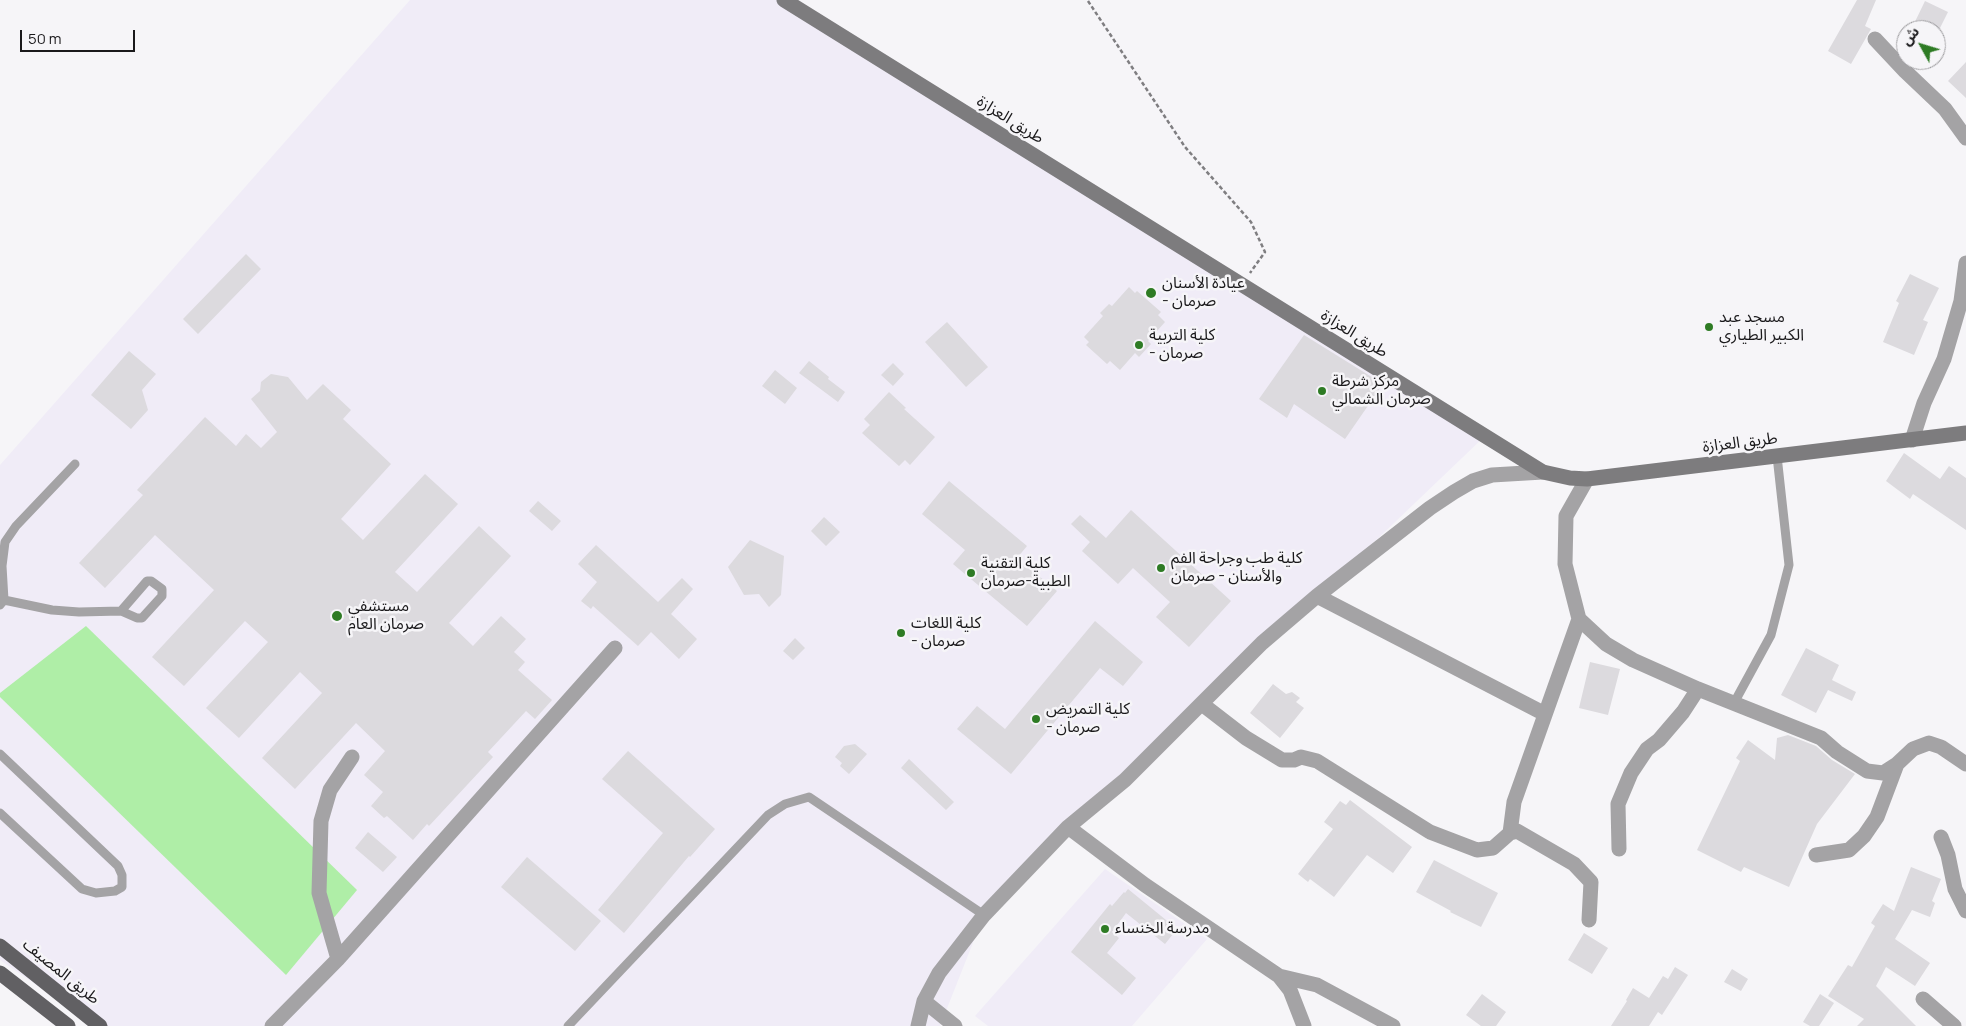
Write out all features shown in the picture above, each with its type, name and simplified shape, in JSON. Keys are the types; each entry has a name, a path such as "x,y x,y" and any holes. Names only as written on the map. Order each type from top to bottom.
{"main road":[{"name":"طريق المصيف","path":"0,946 100,1026"},
{"path":"0,972 68,1026"}],"street":[{"name":"طريق العزازة","path":"784,0 1543,472 1570,478 1587,479 1966,433"},
{"path":"1875,38 1905,71 1945,109 1966,138"},
{"path":"1912,440 1924,403 1944,359 1961,301 1966,263"},
{"path":"918,1026 924,1001 940,973 984,915 1068,827 1125,780 1262,643 1317,596 1430,508 1473,481 1492,475 1543,472"},
{"path":"1587,479 1566,516 1565,564 1579,619 1606,644 1633,660 1698,689 1821,738 1837,752 1867,770 1883,773 1897,764 1913,749 1929,743 1941,747 1966,764"},
{"path":"1317,596 1545,714"},
{"path":"1510,833 1514,802 1579,619"},
{"path":"272,1026 338,960 615,648"},
{"path":"1619,849 1618,804 1631,773 1647,749 1659,740 1683,712 1698,689"},
{"path":"1202,704 1246,738 1282,760 1294,760 1301,757 1318,761 1430,832 1477,850 1492,848 1510,833 1517,831 1574,864 1591,882 1588,920"},
{"path":"338,960 319,893 320,821 330,790 352,758"},
{"path":"1816,855 1849,850 1864,836 1877,817 1897,764"},
{"path":"1068,827 1145,885 1279,976 1290,990 1304,1026"},
{"path":"1941,837 1948,855 1954,889 1966,912"},
{"path":"1279,976 1317,985 1392,1026"},
{"path":"1923,999 1954,1026"},
{"path":"924,1001 955,1026"}],"lane":[{"path":"1734,702 1771,635 1789,565 1777,456"},
{"path":"75,464 16,526 5,542 2,566 2,602 52,610 79,612 121,611 137,618 145,616 162,596 162,589 151,581 147,581 121,611"},
{"path":"0,754 118,866 122,875 122,887 115,891 96,893 82,889 0,813"},
{"path":"568,1026 768,815 785,804 809,797 984,915"}],"path":[{"path":"1088,1 1185,147 1251,222 1265,252 1242,285"}],"shaded area":[{"path":"410,0 784,0 1485,436 984,915 940,1026 96,1026 0,960 0,465"},
{"path":"1105,869 1207,939 1132,1026 988,1026 975,1016"}],"green space":[{"path":"86,626 357,890 286,975 0,697 0,693"}],"building":[{"path":"1857,0 1876,0 1865,26 1871,29 1851,64 1828,51"},
{"path":"1925,1 1948,12 1944,20 1916,20"},
{"path":"1966,62 1966,98 1948,81"},
{"path":"246,254 261,269 198,334 183,319"},
{"path":"1910,274 1939,288 1923,320 1928,322 1914,355 1883,342 1899,303 1896,301"},
{"path":"1129,287 1135,293 1137,291 1161,312 1158,315 1165,322 1148,341 1151,344 1139,357 1135,353 1120,370 1110,361 1107,364 1086,345 1089,342 1084,337 1103,316 1100,313 1109,304 1112,306"},
{"path":"947,322 988,367 966,387 925,342"},
{"name":"مركز شرطة صرمان الشمالي","path":"1304,335 1383,384 1345,439 1294,404 1287,418 1259,399"},
{"path":"129,351 156,374 142,390 148,410 131,429 91,395"},
{"path":"809,361 845,392 838,402 799,373"},
{"path":"893,363 904,374 893,386 881,375"},
{"path":"775,370 797,388 785,404 762,386"},
{"path":"271,374 288,377 307,400 323,384 351,410 343,419 391,464 341,519 363,540 425,474 458,504 395,572 417,592 479,526 511,556 449,623 473,646 501,616 526,639 514,652 525,662 518,670 552,700 535,719 526,711 488,752 493,757 429,826 427,824 413,840 387,816 384,818 371,806 383,792 364,775 385,751 356,723 295,789 262,758 322,693 300,672 239,738 206,708 268,642 245,621 184,686 152,657 214,590 155,535 105,588 79,563 143,495 137,490 205,417 236,446 246,434 261,448 277,432 251,399 260,391 261,382"},
{"path":"889,392 906,408 904,409 935,437 910,465 905,460 899,466 862,433 870,425 864,419"},
{"path":"1904,453 1940,479 1949,466 1966,478 1966,530 1913,494 1910,499 1886,481"},
{"path":"949,481 1027,546 1017,558 1057,591 1027,626 953,564 965,550 922,514"},
{"path":"538,501 561,521 552,531 529,511"},
{"path":"1131,510 1231,601 1189,647 1156,617 1170,602 1133,568 1118,584 1082,551 1090,542 1071,524 1080,515 1106,538"},
{"path":"824,517 840,532 826,546 811,531"},
{"path":"750,540 784,556 781,595 769,607 759,594 744,595 728,567"},
{"path":"596,545 658,602 682,578 693,589 671,614 697,639 679,659 651,632 638,646 593,606 591,609 581,601 597,582 578,564"},
{"path":"1095,621 1143,662 1123,686 1100,668 1011,774 957,729 977,706 1005,729"},
{"path":"795,638 805,648 793,660 783,651"},
{"path":"1806,648 1839,665 1832,680 1856,692 1852,701 1828,690 1816,713 1781,695"},
{"path":"1590,662 1620,669 1608,715 1579,708"},
{"path":"1273,684 1286,694 1292,692 1300,698 1296,702 1304,708 1280,738 1250,713"},
{"path":"1788,735 1816,746 1832,760 1855,774 1817,824 1789,887 1744,867 1741,872 1697,850 1740,761 1736,758 1748,740 1775,760 1777,738"},
{"path":"855,744 867,754 849,774 840,766 842,763 835,757 844,746"},
{"path":"628,751 715,829 689,856 624,933 598,910 663,833 602,779"},
{"path":"909,759 954,802 946,810 901,768"},
{"path":"1350,800 1412,847 1393,873 1367,855 1334,897 1310,879 1308,882 1298,874 1333,829 1324,822 1340,801 1346,805"},
{"path":"368,832 397,857 383,872 355,848"},
{"path":"527,857 601,921 575,951 501,887"},
{"path":"1434,860 1498,893 1481,927 1416,892"},
{"path":"1911,867 1941,879 1932,901 1935,903 1930,917 1912,910 1895,939 1930,963 1915,986 1886,967 1876,986 1916,1026 1857,1026 1864,1019 1828,996 1848,965 1852,967 1875,926 1871,923 1883,904 1894,911"},
{"path":"1128,889 1177,929 1165,944 1126,913 1112,932 1119,938 1107,953 1136,978 1122,995 1071,952 1110,904 1112,906"},
{"path":"1584,933 1608,948 1592,974 1568,960"},
{"path":"1675,967 1688,975 1662,1015 1658,1012 1649,1026 1611,1026 1633,988 1649,998 1663,976 1668,979"},
{"path":"1732,969 1748,979 1741,991 1724,982"},
{"path":"1482,994 1506,1012 1496,1026 1481,1026 1466,1015"},
{"path":"1820,994 1834,1003 1819,1026 1810,1026 1803,1022"}],"place":[{"name":"عيادة الأسنان - صرمان","path":"1151,293"},
{"name":"مسجد عبد الكبير الطياري","path":"1709,327"},
{"name":"كلية التربية - صرمان","path":"1139,345"},
{"name":"مركز شرطة صرمان الشمالي","path":"1322,391"},
{"name":"كلية طب وجراحة الفم والأسنان - صرمان","path":"1161,568"},
{"name":"كلية التقنية الطبية-صرمان","path":"971,573"},
{"name":"مستشفي صرمان العام","path":"337,616"},
{"name":"كلية اللغات - صرمان","path":"901,633"},
{"name":"كلية التمريض - صرمان","path":"1036,719"},
{"name":"مدرسة الخنساء","path":"1105,929"}]}
